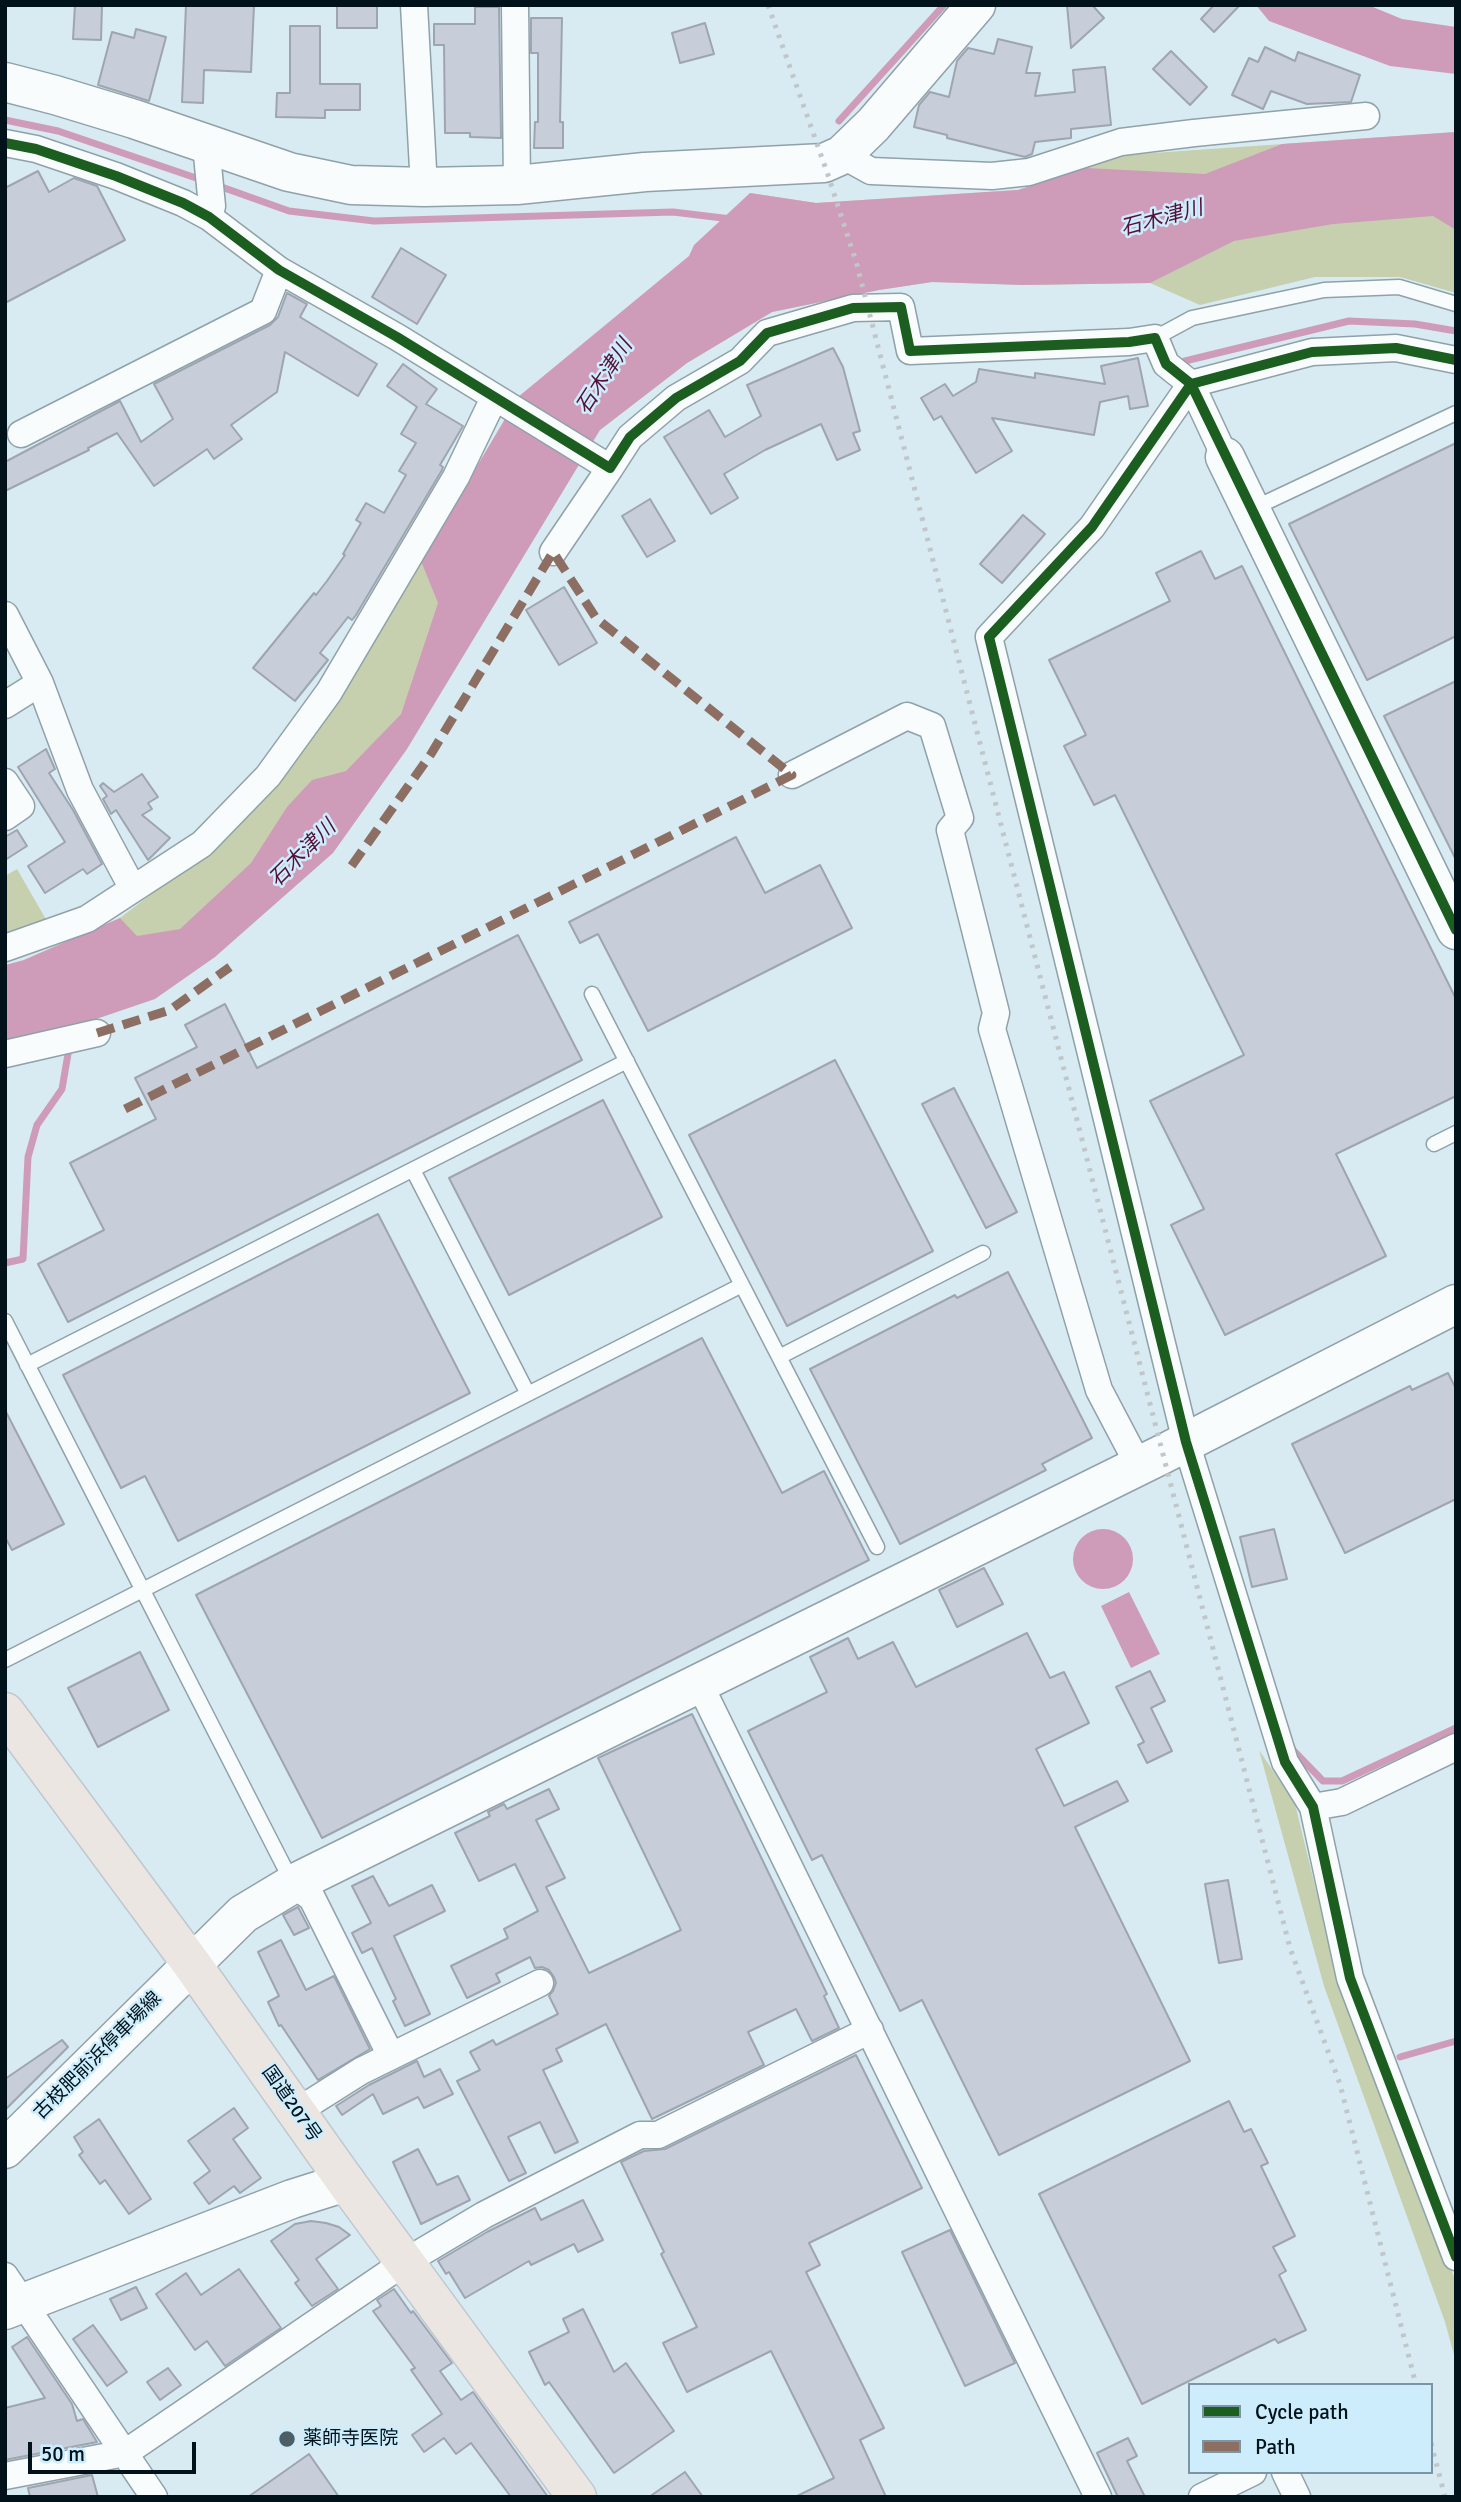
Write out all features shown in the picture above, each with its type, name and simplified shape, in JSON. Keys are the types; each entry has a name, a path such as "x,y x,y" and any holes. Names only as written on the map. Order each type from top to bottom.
{"highway":[{"name":"国道207号","path":"5,1712 577,2497"}],"street":[{"path":"414,5 424,187"},
{"path":"515,5 517,185"},
{"path":"5,82 55,95 207,152 351,185 517,185 645,172 824,163 842,155 873,125 976,5"},
{"path":"842,155 870,171 992,176 1028,172 1121,142 1366,116"},
{"path":"5,144 36,149 211,212 279,270 397,337 601,463"},
{"path":"207,152 211,212"},
{"path":"21,435 263,311 279,270"},
{"path":"553,552 601,463 676,398 740,361 767,333 853,308 901,307 910,351 1129,342 1155,338 1166,364 1191,384 1456,930"},
{"path":"1456,360 1396,348 1312,352 1191,384 1092,527 989,637 1185,1442 1285,1762 1313,1807 1349,1978 1456,2257"},
{"path":"5,948 87,919 202,844 268,776 329,692 498,401"},
{"path":"5,615 40,683 80,790 133,889"},
{"path":"5,705 40,683"},
{"path":"792,775 907,716 932,726 960,818 950,830 996,1013 992,1029 1099,1390 1139,1465"},
{"path":"5,782 20,806 5,817"},
{"path":"5,1054 97,1033"},
{"name":"古枝肥前浜停車場線","path":"5,2149 243,1914 293,1884 1139,1465 1456,1304"},
{"path":"699,1683 1098,2497"},
{"path":"1313,1807 1342,1802 1456,1747"},
{"path":"293,1884 312,1898 391,2056"},
{"path":"296,2112 361,2071 540,1983"},
{"path":"5,2476 125,2453 405,2262 484,2215 640,2135 658,2136 870,2030"},
{"path":"154,2497 11,2297 346,2182"},
{"path":"1202,2497 1249,2474"},
{"path":"1287,2474 1297,2497"}],"lane":[{"path":"1155,338 1192,318 1324,290 1399,288 1456,304"},
{"path":"1251,510 1456,413"},
{"path":"592,993 877,1547"},
{"path":"27,1365 627,1061"},
{"path":"1434,1144 1456,1133"},
{"path":"413,1170 528,1394"},
{"path":"779,1357 983,1253"},
{"path":"5,1660 742,1285"},
{"path":"5,1321 293,1884"}],"green space":[{"path":"1456,132 1133,194 819,220 750,193 816,203 1018,190 1124,155"},
{"path":"1456,168 1456,293 1400,277 1315,277 1200,305 1150,283 1024,285 932,282 879,290 772,312 687,363 600,430 766,272"},
{"path":"518,397 401,714 201,929 24,960 120,918 205,853 263,800 330,714"},
{"path":"17,869 51,928 5,940 5,876"},
{"path":"1259,1750 1295,1804 1338,1980 1456,2282 1456,2362 1445,2322 1324,1986"}],"water":[{"path":"1256,5 1368,5 1402,19 1456,27 1456,74 1390,66 1269,21"},
{"name":"石木津川","path":"1456,132 1456,230 1433,216 1333,224 1234,241 1150,283 1024,285 932,282 879,290 772,312 687,363 600,430 407,749 333,853 215,957 155,999 64,1030 5,1043 5,965 24,960 120,918 137,936 180,929 251,863 287,807 312,780 346,771 401,714 438,603 421,561 518,397 689,256 694,245 750,193 816,203 1018,190 1086,168 1205,174 1282,144"},
{"path":"1097,1529 1109,1529 1128,1542 1133,1559 1131,1571 1120,1584 1109,1589 1097,1589 1078,1576 1073,1565 1073,1553 1086,1534"},
{"path":"1129,1592 1160,1654 1131,1668 1101,1606"}],"building":[{"path":"75,5 102,5 101,40 73,39"},
{"path":"186,5 254,5 251,72 204,70 203,103 182,102"},
{"path":"337,5 377,5 377,28 337,28"},
{"path":"1067,5 1092,5 1104,18 1071,48"},
{"path":"1214,5 1240,5 1214,32 1201,19"},
{"path":"475,7 499,7 501,138 470,137 470,133 445,133 444,45 434,45 434,24 475,24"},
{"path":"531,18 562,18 560,122 563,122 563,148 534,148 535,122 538,122 538,53 531,53"},
{"path":"705,23 714,54 680,63 672,33"},
{"path":"290,26 320,26 320,84 360,84 360,110 325,110 325,118 276,117 277,93 290,93"},
{"path":"136,29 166,37 149,101 98,85 112,32 134,38"},
{"path":"998,39 1032,47 1026,73 1040,73 1035,96 1075,92 1073,70 1105,67 1111,125 1071,129 1071,138 1035,142 1032,154 1025,157 914,127 919,105 930,92 949,97 957,61 968,48 994,54"},
{"path":"1265,47 1295,61 1298,52 1360,75 1351,102 1307,104 1271,91 1263,109 1232,95 1249,58 1258,62"},
{"path":"1171,51 1207,87 1190,105 1153,69"},
{"path":"38,171 49,192 74,178 97,186 125,240 5,303 5,188"},
{"path":"401,248 446,275 417,324 372,297"},
{"path":"287,293 307,304 300,317 377,364 358,396 285,352 277,392 231,425 242,439 214,459 207,449 154,486 117,433 88,448 89,450 5,491 5,462 120,401 141,442 173,419 154,384 270,325 278,317"},
{"path":"833,348 843,367 860,431 853,433 860,450 837,460 821,424 765,450 724,474 738,498 711,514 664,437 709,410 725,437 761,416 747,385"},
{"path":"1138,358 1148,406 1130,409 1128,396 1100,402 1094,435 992,418 1012,451 976,473 941,416 934,420 921,398 945,384 953,396 976,382 979,369 1035,378 1035,373 1105,384 1101,366"},
{"path":"403,364 437,389 426,404 463,426 440,465 442,470 356,615 352,620 348,617 320,653 328,660 295,701 253,668 314,593 316,595 345,555 343,554 361,523 356,520 366,503 384,513 406,475 399,471 416,443 401,434 417,407 387,386"},
{"path":"1456,443 1456,636 1367,680 1289,524"},
{"path":"650,499 675,541 647,557 622,516"},
{"path":"1023,515 1045,534 1002,583 980,564"},
{"path":"1201,551 1215,579 1242,566 1456,999 1456,1096 1336,1154 1386,1256 1225,1335 1171,1225 1204,1209 1150,1101 1244,1055 1115,795 1094,805 1064,746 1086,735 1049,660 1170,601 1156,573"},
{"path":"564,587 597,643 559,665 526,610"},
{"path":"1456,681 1456,860 1384,716"},
{"path":"46,749 55,769 49,773 73,810 102,864 87,874 83,869 45,893 28,866 65,842 18,767"},
{"path":"142,774 158,797 148,803 152,809 142,815 170,838 148,860 116,810 111,814 103,799 107,796 100,786 103,783 114,792"},
{"path":"17,830 27,846 5,860 5,837"},
{"path":"736,837 765,893 820,865 852,928 648,1031 598,934 580,943 569,922"},
{"path":"518,935 582,1060 68,1322 38,1264 104,1230 70,1163 156,1119 135,1078 197,1047 185,1025 225,1004 257,1068"},
{"path":"835,1060 933,1251 787,1326 689,1135"},
{"path":"954,1088 1017,1212 986,1228 922,1104"},
{"path":"603,1100 662,1217 509,1295 449,1178"},
{"path":"378,1214 470,1393 178,1541 145,1476 121,1488 63,1375"},
{"path":"1008,1272 1092,1438 1042,1464 1046,1470 900,1544 810,1369 955,1295 957,1298"},
{"path":"702,1338 782,1493 824,1471 869,1560 322,1838 196,1595"},
{"path":"1448,1373 1456,1389 1456,1499 1345,1553 1292,1444 1410,1386 1412,1390"},
{"path":"5,1410 64,1524 12,1550 5,1537"},
{"path":"1274,1529 1287,1579 1252,1587 1240,1537"},
{"path":"984,1568 1003,1604 957,1627 939,1590"},
{"path":"1027,1633 1050,1678 1064,1672 1089,1723 1036,1749 1064,1806 1117,1781 1128,1801 1075,1827 1190,2061 999,2155 922,2000 900,2011 822,1855 812,1860 748,1731 827,1692 810,1657 848,1638 858,1659 893,1642 916,1687"},
{"path":"140,1652 169,1710 98,1747 68,1688"},
{"path":"1150,1671 1165,1701 1151,1708 1172,1751 1147,1763 1138,1745 1144,1742 1116,1687"},
{"path":"692,1714 827,1994 824,1996 839,2028 812,2041 796,2009 748,2032 764,2065 652,2119 606,2024 556,2049 562,2061 543,2070 578,2142 555,2153 540,2122 508,2137 526,2173 509,2181 457,2081 480,2070 470,2052 493,2040 496,2045 558,2014 549,1996 556,1983 549,1970 535,1968 530,1957 496,1974 500,1982 467,1998 451,1966 508,1938 504,1929 538,1911 515,1864 479,1881 455,1833 490,1816 488,1812 504,1804 507,1809 549,1789 559,1809 536,1820 565,1878 546,1887 589,1973 681,1930 598,1758"},
{"path":"373,1876 389,1906 432,1885 445,1911 394,1936 430,2014 405,2026 393,2001 396,1999 372,1948 362,1953 352,1933 371,1923 352,1886"},
{"path":"1228,1880 1242,1959 1219,1963 1205,1884"},
{"path":"298,1907 309,1928 294,1935 283,1915"},
{"path":"281,1940 306,1990 334,1976 370,2049 318,2080 281,2025 279,2026 268,2002 279,1996 258,1952"},
{"path":"62,2040 68,2047 5,2110 5,2079"},
{"path":"856,2055 922,2188 809,2243 820,2265 806,2272 884,2428 860,2440 886,2497 795,2497 834,2478 771,2351 687,2392 663,2343 697,2327 661,2254 664,2252 621,2162 644,2151 665,2149"},
{"path":"417,2061 424,2077 440,2069 453,2094 424,2108 418,2097 383,2114 373,2094 342,2115 336,2106 369,2085"},
{"path":"1229,2101 1244,2132 1251,2129 1268,2163 1261,2166 1295,2236 1273,2247 1286,2271 1279,2275 1306,2330 1278,2343 1275,2339 1142,2404 1039,2194"},
{"path":"234,2108 248,2128 233,2139 261,2178 240,2193 234,2186 209,2204 194,2183 210,2171 188,2141"},
{"path":"99,2119 151,2199 129,2214 105,2180 100,2184 79,2155 83,2152 74,2137"},
{"path":"418,2149 437,2185 458,2176 470,2200 421,2224 393,2162"},
{"path":"583,2200 603,2240 578,2252 574,2244 531,2265 529,2261 465,2298 449,2272 446,2274 438,2261 535,2208 541,2220"},
{"path":"311,2221 339,2227 350,2235 316,2259 338,2289 312,2306 295,2283 299,2280 271,2241 295,2224"},
{"path":"950,2230 1015,2363 965,2386 902,2252"},
{"path":"239,2269 281,2328 225,2366 207,2341 195,2350 156,2294 186,2273 201,2295"},
{"path":"136,2287 147,2308 121,2320 110,2299"},
{"path":"394,2289 452,2363 440,2371 461,2400 473,2392 548,2497 511,2497 471,2443 456,2454 444,2438 424,2452 412,2435 442,2414 411,2370 415,2368 373,2311 381,2306 377,2300"},
{"path":"583,2309 614,2372 626,2363 674,2431 614,2473 549,2382 545,2385 529,2352 569,2332 563,2319"},
{"path":"93,2325 127,2372 107,2386 73,2339"},
{"path":"27,2337 72,2404 77,2421 83,2419 97,2442 5,2460 5,2408 45,2398 12,2347"},
{"path":"168,2368 181,2385 160,2400 147,2382"},
{"path":"1128,2438 1137,2456 1127,2461 1145,2497 1118,2497 1097,2453"},
{"path":"309,2454 339,2497 248,2497"},
{"path":"685,2472 703,2497 649,2497"},
{"path":"92,2475 98,2497 30,2497 28,2488"}],"waterway":[{"path":"839,121 944,5"},
{"path":"5,120 58,131 205,181"},
{"path":"216,185 289,211 374,221 673,212 731,219"},
{"path":"1185,361 1349,321 1415,324 1456,331"},
{"path":"5,1263 23,1259 28,1157 37,1125 62,1089 67,1046"},
{"path":"1291,1745 1323,1781 1342,1781 1456,1728"},
{"path":"1400,2057 1456,2041"}],"railway":[{"path":"768,5 857,265 1290,1948 1340,2084 1415,2383"},
{"path":"1433,2451 1445,2497"}],"marked path":[{"path":"125,1109 792,775 596,618 553,552 431,754 350,868"},
{"path":"97,1033 170,1010 230,967"}],"cycle path":[{"path":"5,143 36,149 116,176 183,203 209,217 279,270 397,337 610,468 630,437 676,398 740,361 767,333 853,308 901,307 910,351 1129,342 1155,338 1166,364 1191,384 1456,930"},
{"path":"1456,360 1396,348 1312,352 1191,384 1092,527 989,637 1186,1442 1285,1762 1313,1807 1350,1978 1456,2257"}],"place":[{"name":"薬師寺医院","path":"287,2439"}]}
